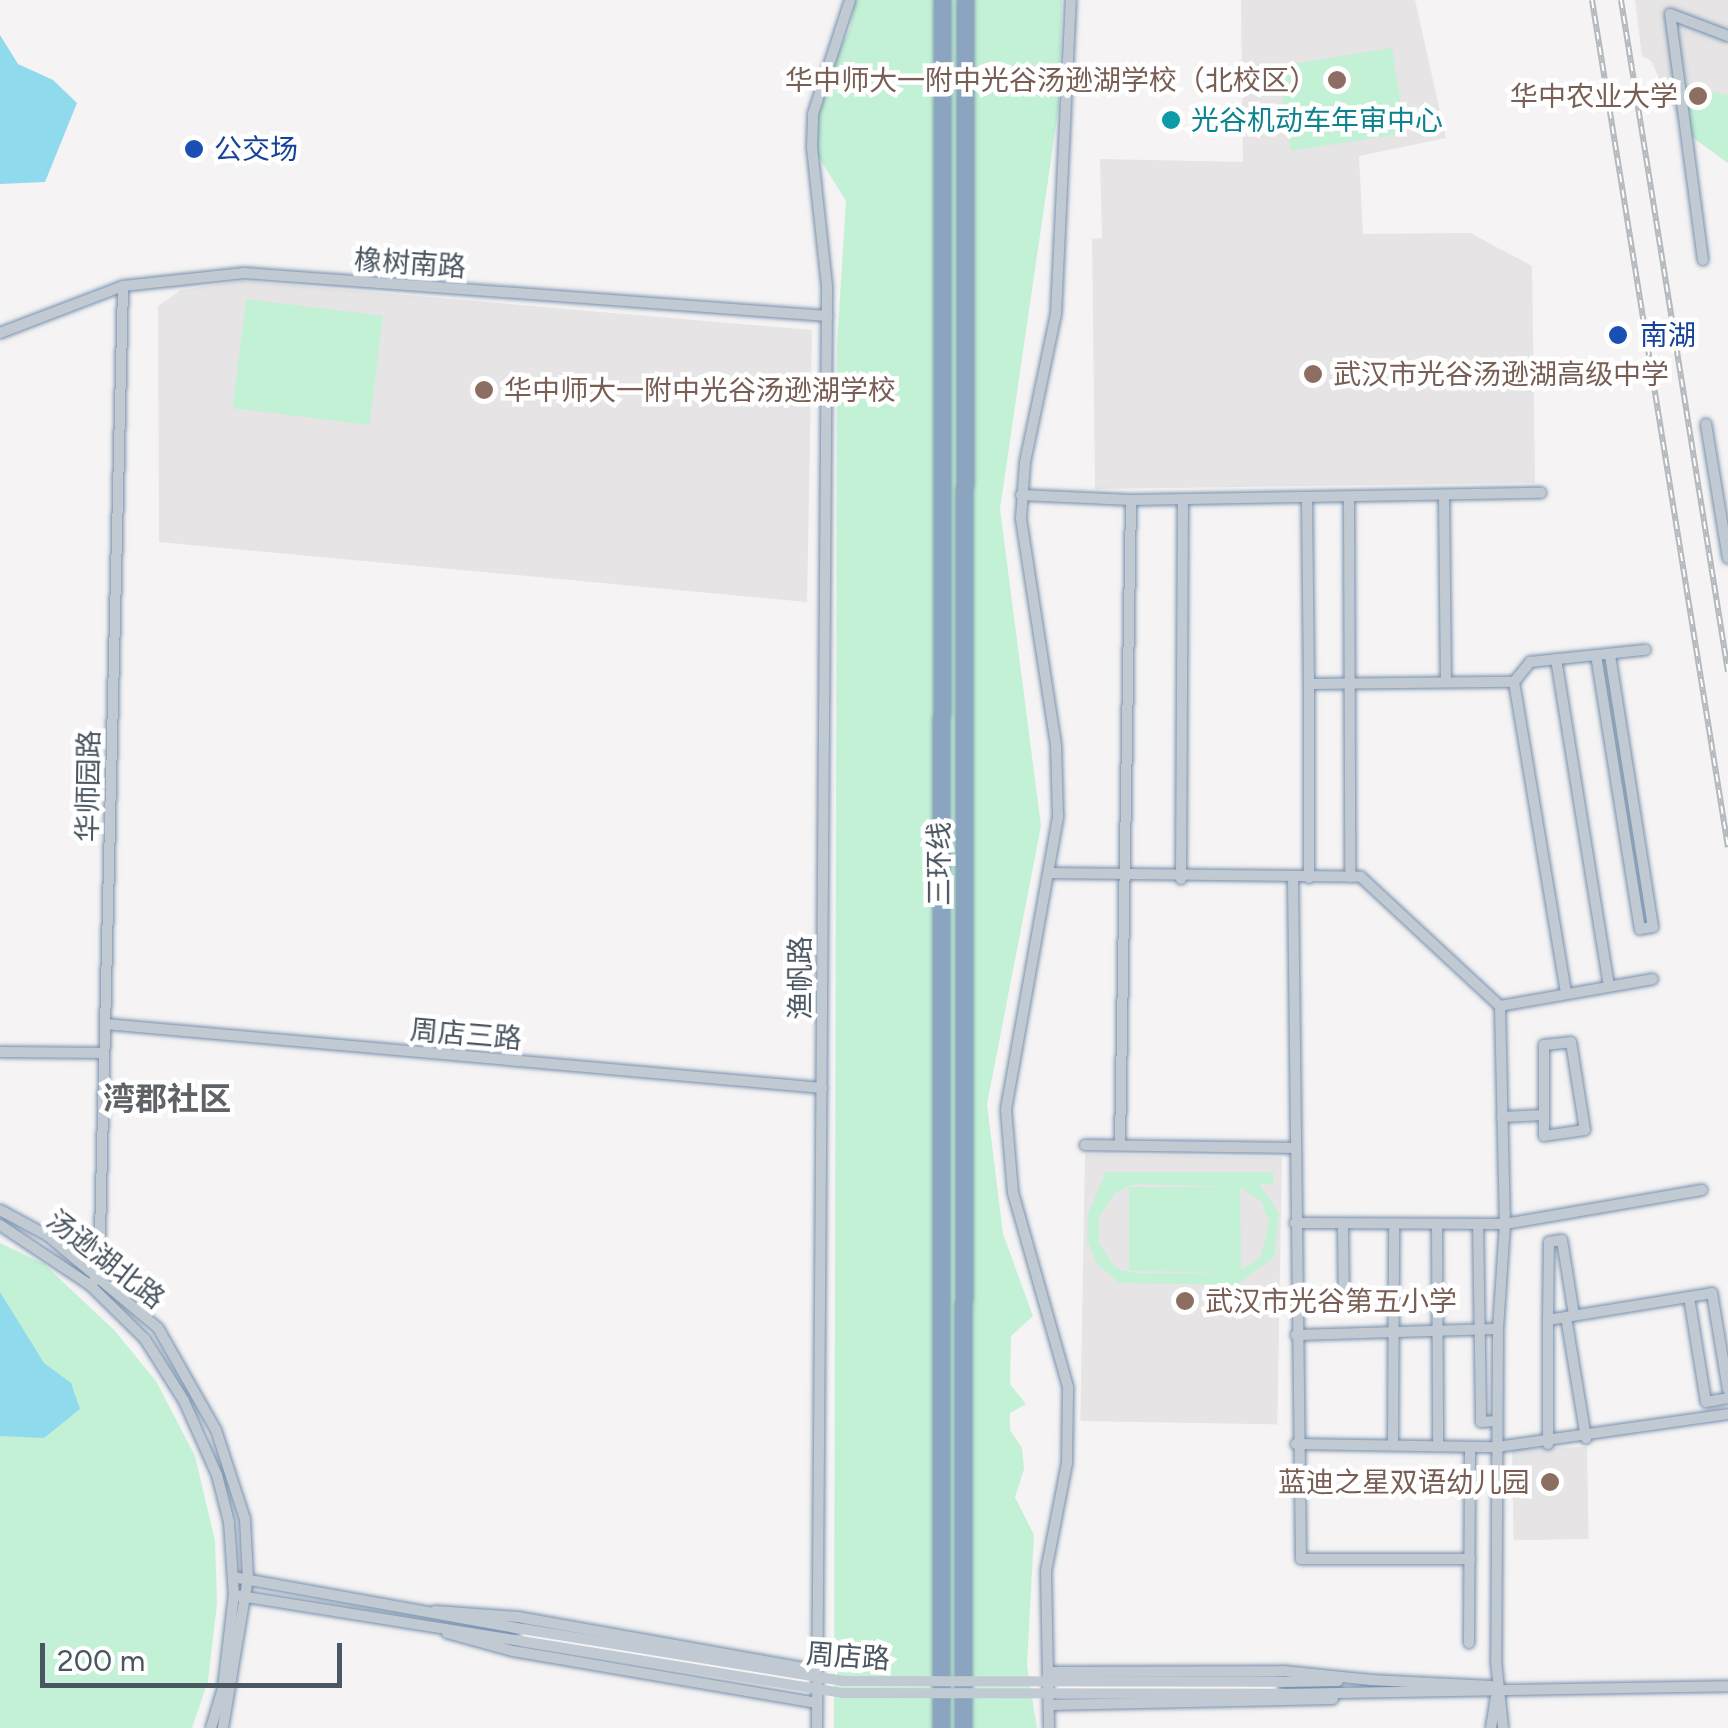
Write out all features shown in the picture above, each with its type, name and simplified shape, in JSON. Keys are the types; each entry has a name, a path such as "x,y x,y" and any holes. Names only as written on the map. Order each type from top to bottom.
{"highway":[{"name":"三环线","path":"941,1728 942,0"},
{"name":"三环线","path":"962,1728 965,0"}],"street":[{"name":"渔帆路","path":"817,1728 827,286 813,114 850,0"},
{"path":"1049,1728 1046,1571 1067,1463 1068,1387 1060,1340 1017,1211 1006,1131 1010,1058 1051,873 1058,765 1026,583 1021,495 1056,314 1071,0"},
{"path":"1703,260 1670,14 1728,36"},
{"name":"橡树南路","path":"0,333 123,286 244,273 827,316"},
{"name":"华师园路","path":"95,1280 123,286"},
{"path":"1706,424 1723,495 1728,558"},
{"path":"1021,495 1183,500 1541,493"},
{"path":"1444,495 1446,682"},
{"path":"1349,496 1350,877"},
{"path":"1307,497 1309,878"},
{"path":"1120,1145 1120,876 1131,500"},
{"path":"1181,879 1183,500"},
{"path":"1566,994 1514,682 1530,662 1645,650"},
{"path":"1596,655 1640,929 1653,927 1610,654"},
{"path":"1556,660 1610,986"},
{"path":"1308,684 1514,682"},
{"path":"1615,776 1629,774"},
{"path":"1051,873 1181,879 1361,877 1500,1006 1504,1224 1497,1448 1498,1687 1503,1728"},
{"path":"1293,878 1296,1444 1302,1559 1470,1559"},
{"path":"1500,1006 1653,979"},
{"name":"周店三路","path":"105,1024 822,1088"},
{"path":"1571,1042 1584,1130 1544,1136 1544,1115 1544,1045 1571,1042"},
{"path":"0,1052 104,1053"},
{"path":"1502,1117 1544,1115"},
{"path":"1086,1145 1293,1148"},
{"path":"1294,1224 1504,1224 1702,1190"},
{"name":"汤逊湖北路","path":"0,1210 48,1236 95,1280 158,1328 216,1430 245,1519 248,1578 223,1728"},
{"path":"1553,1216 1557,1241"},
{"path":"1437,1224 1438,1446"},
{"path":"1478,1224 1481,1422 1497,1422"},
{"name":"汤逊湖北路","path":"0,1225 95,1280 145,1339 184,1401 218,1475 234,1595 224,1688 212,1728"},
{"path":"1343,1225 1344,1304 1395,1304"},
{"path":"1393,1445 1394,1225"},
{"path":"1548,1444 1549,1242 1562,1240 1586,1438"},
{"path":"1548,1320 1712,1294 1728,1390"},
{"path":"1689,1297 1706,1402 1728,1398"},
{"path":"1296,1335 1479,1333 1498,1329"},
{"path":"1296,1444 1497,1448 1548,1444 1728,1414"},
{"path":"1469,1643 1470,1447"},
{"name":"周店路","path":"233,1577 435,1611 515,1634"},
{"path":"234,1595 248,1596"},
{"name":"周店路","path":"248,1596 432,1627 515,1634 842,1681 1282,1688 1728,1686"},
{"path":"435,1611 518,1617 816,1670"},
{"path":"432,1627 514,1651 816,1703"},
{"path":"1048,1672 1283,1671 1372,1686"},
{"path":"1049,1705 1283,1704 1372,1686"},
{"path":"1492,1728 1498,1687"}],"shaded area":[{"name":"武汉市光谷汤逊湖高级中学","path":"1241,0 1415,0 1446,138 1359,156 1363,234 1470,233 1532,266 1535,483 1095,489 1092,239 1102,238 1100,159 1243,162"},
{"name":"华中农业大学","path":"1635,0 1728,0 1728,163 1684,131 1651,61 1642,56"},
{"name":"华中师大一附中光谷汤逊湖学校","path":"241,281 812,330 807,602 159,542 158,306 181,290"},
{"name":"武汉市光谷第五小学","path":"1085,1154 1282,1157 1277,1424 1080,1421"},
{"name":"蓝迪之星双语幼儿园","path":"1587,1447 1589,1539 1514,1540 1512,1448"}],"green space":[{"path":"855,0 1062,0 1059,105 1000,509 1041,826 987,1104 1003,1234 1033,1316 1011,1336 1010,1384 1026,1404 1010,1413 1010,1430 1022,1448 1024,1469 1015,1497 1034,1535 1027,1665 1037,1728 834,1728 837,345 846,201 813,148 824,81 850,29"},
{"path":"1392,48 1405,133 1291,151 1277,66"},
{"path":"1673,84 1728,95 1728,163 1684,131"},
{"path":"246,299 383,316 370,425 233,408"},
{"path":"1106,1172 1273,1172 1273,1184 1259,1184 1279,1213 1274,1257 1236,1285 1119,1283 1097,1264 1087,1240 1088,1214","holes":["1132,1185 1238,1187 1129,1187 1129,1271 1238,1272 1139,1274 1121,1270 1113,1265 1099,1243 1099,1217 1115,1193","1240,1187 1262,1202 1269,1223 1261,1256 1241,1271"]},
{"path":"0,1243 44,1264 114,1330 156,1381 195,1456 215,1541 217,1603 208,1681 192,1728 0,1728"}],"water":[{"path":"0,35 18,64 53,80 77,103 45,182 0,184"},
{"path":"0,1292 44,1363 71,1383 80,1409 44,1438 0,1436"}],"railway":[{"path":"1592,0 1728,847"},
{"path":"1621,0 1728,672"}],"place":[{"name":"华中师大一附中光谷汤逊湖学校（北校区）","path":"1337,80"},
{"name":"华中农业大学","path":"1698,96"},
{"name":"光谷机动车年审中心","path":"1171,120"},
{"name":"公交场","path":"194,149"},
{"name":"南湖","path":"1618,335"},
{"name":"武汉市光谷汤逊湖高级中学","path":"1313,374"},
{"name":"华中师大一附中光谷汤逊湖学校","path":"484,390"},
{"name":"武汉市光谷第五小学","path":"1185,1301"},
{"name":"蓝迪之星双语幼儿园","path":"1550,1482"}],"district":[{"name":"湾郡社区","path":"167,1099"}]}
